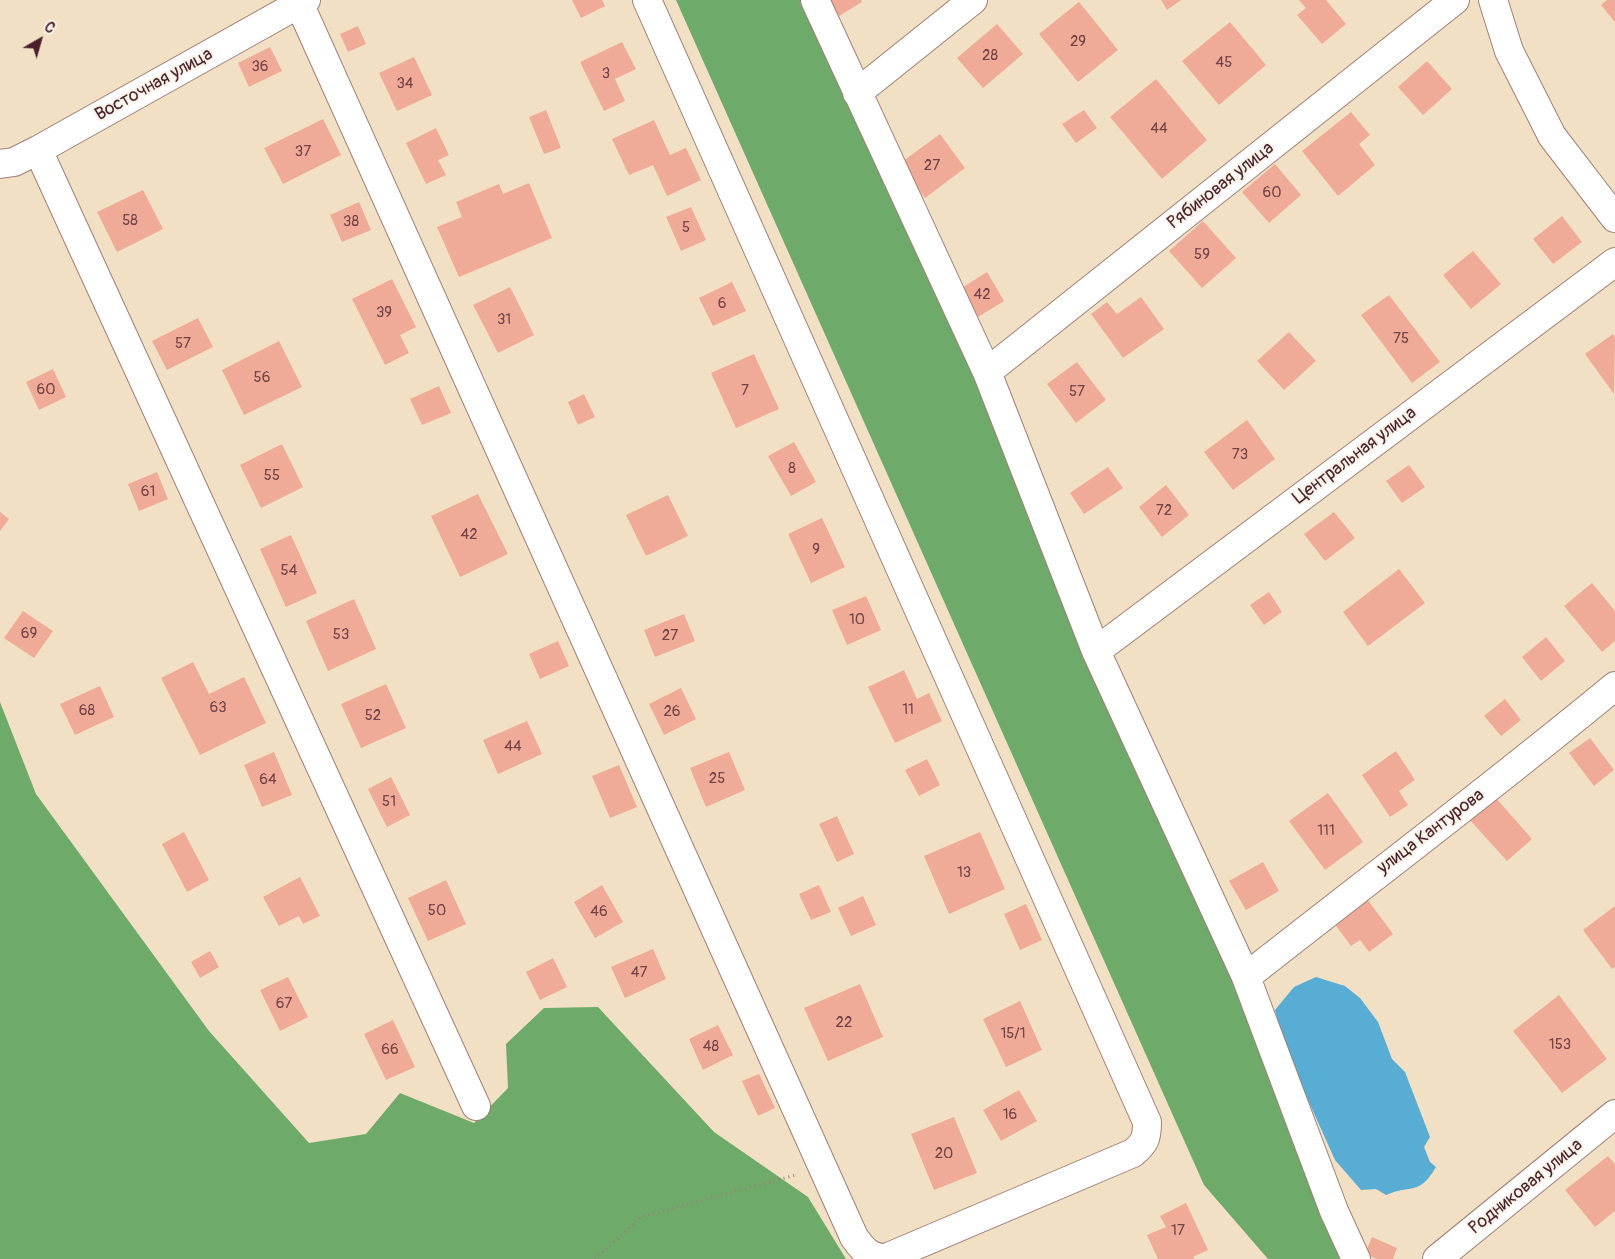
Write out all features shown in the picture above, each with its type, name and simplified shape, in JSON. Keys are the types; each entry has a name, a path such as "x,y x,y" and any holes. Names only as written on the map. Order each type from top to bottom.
{"street":[{"path":"303,2 859,1244 864,1251 876,1258 886,1258 1133,1153 1144,1144 1147,1134 1147,1122 647,0"},
{"path":"815,0 987,372 1096,650 1246,977 1334,1211 1356,1259"},
{"path":"858,92 973,0"},
{"name":"Рябиновая улица","path":"987,372 1455,0"},
{"path":"1493,0 1510,51 1552,136 1615,218"},
{"name":"Восточная улица","path":"4,165 38,150 303,2"},
{"path":"38,150 476,1106"},
{"name":"Центральная улица","path":"1096,650 1615,262"},
{"name":"улица Кантурова","path":"1246,977 1389,863 1507,775 1615,686"},
{"name":"Родниковая улица","path":"1437,1259 1615,1114"}],"path":[{"path":"595,1259 641,1217 824,1168"}],"green space":[{"path":"676,0 807,0 1237,969 1309,1184 1353,1259 1268,1259 1204,1185"},
{"path":"0,702 36,794 209,1031 309,1143 366,1134 400,1093 474,1123 508,1088 506,1044 544,1008 598,1007 714,1132 808,1197 846,1259 0,1259"}],"water":[{"path":"1316,977 1345,986 1360,998 1378,1022 1392,1059 1405,1072 1430,1137 1424,1147 1430,1162 1436,1167 1420,1186 1386,1195 1376,1189 1361,1190 1335,1160 1286,1051 1275,1010 1294,987"}],"building":[{"path":"572,0 602,0 605,6 581,18"},
{"path":"828,0 861,0 862,2 839,16"},
{"path":"1161,0 1181,0 1167,10"},
{"path":"1299,0 1326,0 1346,24 1322,44 1297,15 1306,8"},
{"path":"1607,0 1615,0 1615,22 1601,5"},
{"path":"1079,2 1118,50 1078,82 1039,34"},
{"path":"1230,22 1266,65 1219,105 1182,61"},
{"path":"997,24 1023,54 983,88 957,58"},
{"path":"358,26 366,44 348,52 340,34"},
{"path":"622,42 636,69 615,79 625,101 604,111 580,62"},
{"path":"270,47 282,71 249,87 238,63"},
{"path":"414,57 432,95 397,111 379,73"},
{"path":"1427,61 1452,89 1423,115 1398,87"},
{"path":"1156,79 1207,140 1162,179 1110,117"},
{"path":"546,110 561,148 544,154 529,117"},
{"path":"1084,110 1097,128 1076,143 1062,124"},
{"path":"1351,112 1370,135 1359,144 1375,165 1338,196 1302,151"},
{"path":"323,119 341,155 283,184 264,148"},
{"path":"654,120 670,155 686,148 701,180 667,196 653,165 629,175 612,139"},
{"path":"436,128 449,155 438,160 446,175 426,184 406,143"},
{"path":"940,134 965,168 925,198 899,164"},
{"path":"1275,164 1301,195 1269,223 1242,192"},
{"path":"529,183 552,238 459,277 437,227 462,217 456,202 499,184 503,194"},
{"path":"143,190 163,229 117,252 97,212"},
{"path":"359,202 371,230 342,242 330,215"},
{"path":"691,207 706,240 681,251 666,217"},
{"path":"1562,216 1582,242 1553,264 1533,239"},
{"path":"1203,221 1236,258 1202,288 1169,251"},
{"path":"1473,251 1501,284 1471,309 1443,275"},
{"path":"987,272 1004,301 978,317 960,289"},
{"path":"392,279 416,327 400,335 409,353 385,365 352,299"},
{"path":"732,282 746,311 713,326 699,298"},
{"path":"510,287 534,335 498,353 473,305"},
{"path":"1389,295 1440,362 1412,383 1361,315"},
{"path":"1141,297 1164,329 1123,358 1091,314 1107,302 1117,314"},
{"path":"198,318 213,347 167,370 152,341"},
{"path":"1289,332 1316,361 1284,390 1257,361"},
{"path":"1613,334 1615,337 1614,394 1585,354"},
{"path":"279,341 302,387 244,415 222,370"},
{"path":"754,354 779,409 736,428 711,373"},
{"path":"1077,362 1106,400 1076,423 1047,384"},
{"path":"53,369 66,397 39,410 26,382"},
{"path":"439,386 451,413 422,425 410,399"},
{"path":"584,394 595,417 578,425 568,402"},
{"path":"1247,420 1275,459 1233,490 1204,452"},
{"path":"794,442 816,482 791,496 768,456"},
{"path":"282,444 303,487 261,508 240,465"},
{"path":"1409,465 1425,487 1402,503 1386,481"},
{"path":"1108,467 1123,488 1084,514 1070,493"},
{"path":"157,472 168,499 139,511 128,484"},
{"path":"1166,485 1189,515 1162,537 1139,507"},
{"path":"478,494 508,554 460,577 431,516"},
{"path":"668,495 688,536 646,556 626,515"},
{"path":"0,512 9,519 0,531"},
{"path":"1334,512 1355,538 1325,561 1304,534"},
{"path":"822,518 845,567 811,583 788,534"},
{"path":"291,535 317,593 286,607 260,549"},
{"path":"1399,569 1425,603 1368,646 1343,612"},
{"path":"1592,583 1615,611 1615,641 1602,652 1564,606"},
{"path":"1269,592 1282,612 1264,625 1250,605"},
{"path":"866,596 881,630 847,645 832,610"},
{"path":"354,599 376,649 328,671 306,621"},
{"path":"23,611 53,631 34,658 4,638"},
{"path":"684,614 695,641 655,657 644,630"},
{"path":"1546,637 1565,661 1541,681 1522,657"},
{"path":"558,641 569,666 540,679 529,654"},
{"path":"193,662 209,694 244,677 266,723 200,755 161,678"},
{"path":"904,670 917,699 929,693 942,721 895,743 868,687"},
{"path":"386,684 406,728 361,748 341,704"},
{"path":"100,686 114,717 75,735 60,704"},
{"path":"681,688 696,719 664,735 649,704"},
{"path":"1505,699 1521,720 1501,736 1484,716"},
{"path":"527,721 542,754 498,774 483,740"},
{"path":"1590,738 1614,770 1594,786 1569,753"},
{"path":"1396,751 1415,780 1399,791 1408,805 1390,817 1362,775"},
{"path":"274,752 292,795 262,807 244,765"},
{"path":"729,752 745,790 706,807 690,768"},
{"path":"927,759 940,785 919,796 905,770"},
{"path":"619,765 637,807 610,818 592,776"},
{"path":"391,777 410,815 387,827 368,789"},
{"path":"1328,793 1363,842 1325,870 1289,821"},
{"path":"1496,798 1532,839 1507,861 1470,820"},
{"path":"837,816 854,854 837,862 819,824"},
{"path":"184,832 209,880 187,892 162,844"},
{"path":"980,832 1005,889 949,914 924,856"},
{"path":"1263,862 1279,891 1246,910 1229,881"},
{"path":"300,877 320,916 303,924 299,916 279,926 263,897"},
{"path":"446,880 466,924 428,941 408,898"},
{"path":"602,885 623,922 595,938 574,902"},
{"path":"819,885 831,912 811,920 799,894"},
{"path":"863,896 876,925 851,936 838,908"},
{"path":"1367,899 1393,934 1369,952 1360,940 1351,946 1334,923"},
{"path":"1026,904 1042,940 1020,950 1004,914"},
{"path":"1615,906 1615,967 1612,969 1583,930"},
{"path":"653,949 666,979 625,998 611,967"},
{"path":"210,951 219,967 200,978 191,962"},
{"path":"553,958 567,987 540,1000 526,972"},
{"path":"288,977 308,1017 280,1031 260,990"},
{"path":"860,984 883,1037 828,1061 804,1008"},
{"path":"1559,995 1607,1059 1562,1093 1513,1031"},
{"path":"1020,1001 1042,1050 1006,1067 983,1019"},
{"path":"393,1020 415,1067 386,1080 364,1034"},
{"path":"718,1025 733,1055 703,1070 689,1039"},
{"path":"759,1074 775,1108 758,1116 742,1081"},
{"path":"1019,1090 1037,1121 1001,1141 983,1110"},
{"path":"954,1117 977,1173 934,1190 911,1134"},
{"path":"1608,1156 1615,1164 1615,1211 1595,1227 1565,1190"},
{"path":"1186,1203 1208,1250 1193,1257 1195,1259 1158,1259 1147,1235 1166,1227 1160,1216"},
{"path":"1372,1237 1397,1248 1393,1259 1377,1259 1365,1254"}]}
